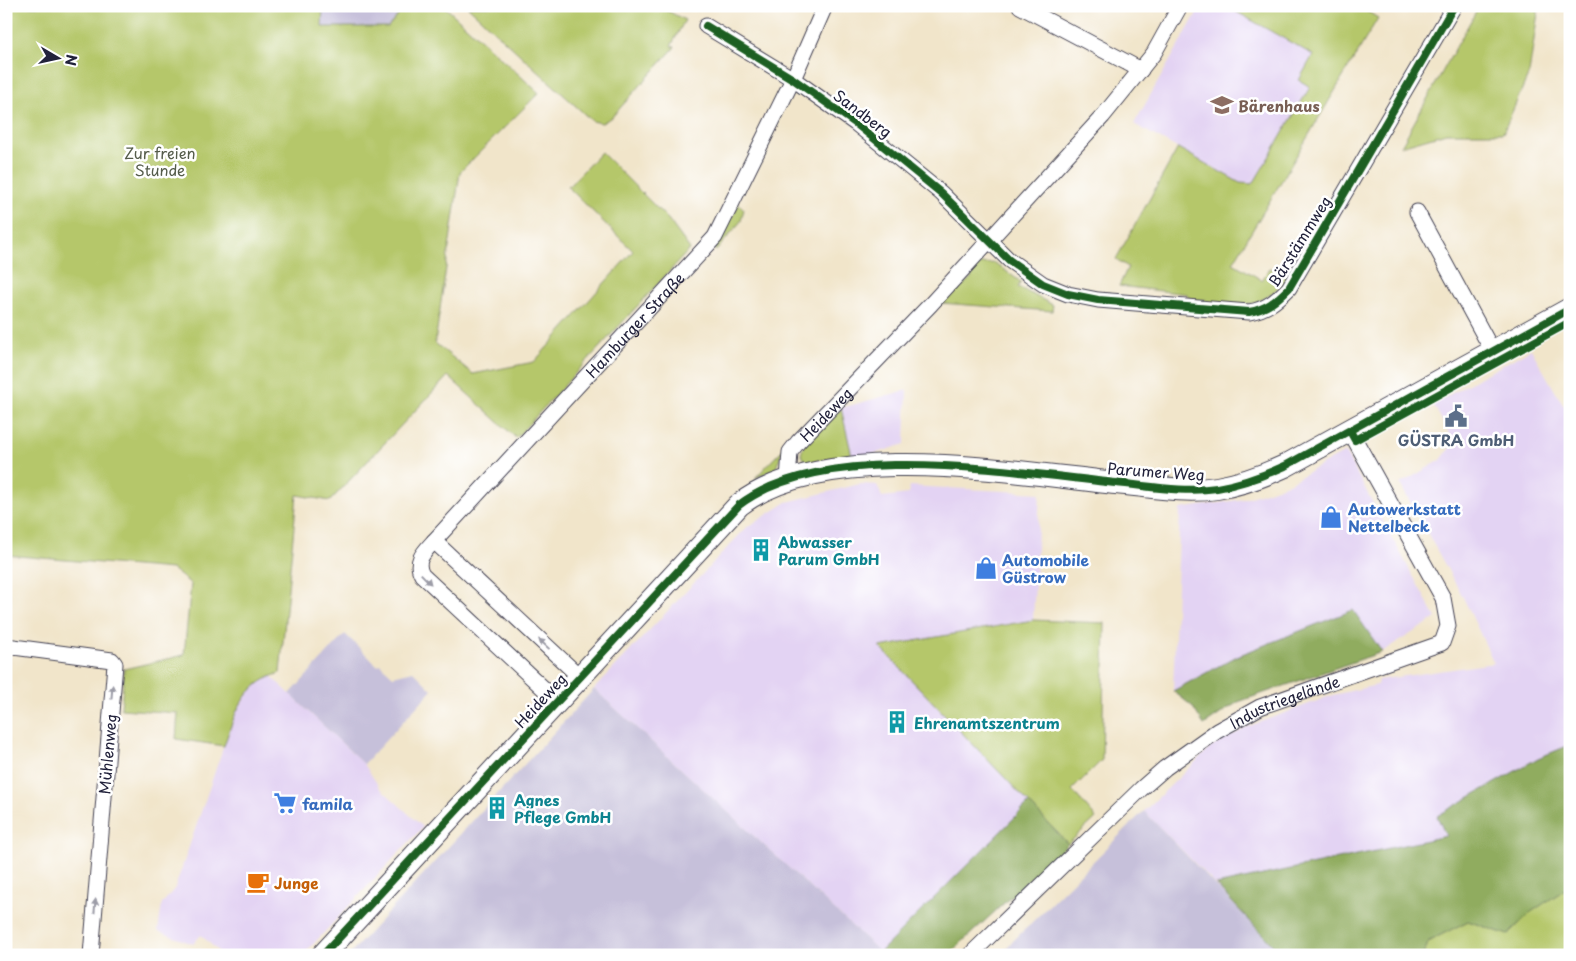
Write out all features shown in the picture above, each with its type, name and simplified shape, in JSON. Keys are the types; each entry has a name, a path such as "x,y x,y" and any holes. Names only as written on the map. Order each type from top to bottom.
{"street":[{"name":"Hamburger Straße","path":"557,702 422,576 418,568 420,557 715,237 793,78 825,6"},
{"path":"1020,6 1141,70"},
{"path":"990,240 1103,116 1141,70 1180,6"},
{"name":"Bärstämmweg","path":"990,240 1009,260 1028,274 1068,294 1098,300 1249,312 1263,310 1276,301 1289,288 1454,6"},
{"name":"Sandberg","path":"706,26 793,78 855,123 902,160 990,240"},
{"path":"1417,212 1493,352"},
{"name":"Heideweg","path":"323,955 739,505 764,488 788,480 790,452 798,442 990,240"},
{"name":"Parumer Weg","path":"788,480 835,470 892,464 1179,489 1216,488 1247,481 1285,466 1570,309"},
{"name":"Industriegelände","path":"970,955 1141,789 1165,768 1217,731 1260,707 1442,643 1448,626 1443,598 1350,431"},
{"path":"434,541 580,677"},
{"name":"Mühlenweg","path":"6,646 112,660 114,664 91,955"}],"shaded area":[{"path":"323,6 406,6 388,27 322,27"},
{"name":"Bärenhaus","path":"1201,6 1226,6 1314,55 1299,80 1310,87 1253,184 1240,183 1134,124"},
{"path":"1531,349 1563,405 1570,407 1570,745 1538,758 1437,816 1446,836 1216,885 1144,811 1210,748 1247,727 1333,695 1377,685 1378,680 1494,663 1463,597 1400,484 1441,460 1454,442 1433,404"},
{"path":"907,390 905,444 864,457 852,456 841,408"},
{"path":"1345,452 1436,618 1382,652 1353,610 1237,656 1173,691 1180,509 1244,499 1263,493 1285,485"},
{"path":"860,484 877,485 882,497 909,494 909,486 1040,493 1033,620 880,647 1029,803 880,952 594,689 746,528 787,502"},
{"path":"345,634 378,666 380,664 393,676 413,671 432,690 364,764 290,694"},
{"path":"271,676 364,764 380,788 423,827 303,955 222,955 201,935 193,944 158,931 162,904 175,888 234,716 251,688"},
{"path":"594,689 880,952 877,955 349,955"},
{"path":"1144,811 1282,955 999,955"}],"green space":[{"name":"Zur freien Stunde","path":"6,6 323,6 322,27 388,27 406,6 444,6 539,93 460,172 435,343 473,374 534,362 633,251 568,187 601,152 668,219 690,249 516,438 448,376 330,501 297,495 280,673 267,678 257,685 242,701 224,746 176,739 178,713 121,709 124,669 184,655 191,584 172,569 6,555"},
{"path":"467,6 658,6 685,20 671,46 675,47 612,117 602,123 592,121"},
{"path":"1226,6 1358,6 1378,18 1233,263 1262,280 1270,268 1288,277 1266,297 1244,305 1191,302 1187,294 1119,286 1128,267 1116,259 1178,148 1240,183 1253,184 1310,87 1299,80 1313,55"},
{"path":"1479,6 1539,6 1529,73 1503,133 1446,133 1401,146"},
{"path":"739,204 744,209 741,221 716,251 714,249"},
{"path":"995,263 1021,282 1018,287 1053,305 1052,311 940,303 959,283 962,286 972,277 968,274 978,264"},
{"path":"841,408 852,456 806,462 801,454 804,445"},
{"path":"783,449 776,468 755,478"},
{"path":"1353,610 1382,652 1238,702 1204,725 1192,706 1173,691 1237,656"},
{"path":"1033,620 1105,623 1102,760 1072,790 1096,818 1068,844 880,647"},
{"path":"1570,745 1570,886 1531,912 1508,935 1468,921 1429,941 1423,955 1330,955 1327,950 1323,955 1282,955 1216,885 1446,836 1437,816 1538,758"},
{"path":"1029,803 1068,844 948,955 877,955"},
{"path":"1570,886 1570,955 1423,955 1429,941 1468,921 1508,935 1531,912"}],"cycle path":[{"path":"706,26 793,79 855,123 941,193 1009,260 1043,284 1068,294 1098,300 1249,312 1271,304 1289,288 1454,6"},
{"path":"323,955 739,505 776,485 820,472 869,466 921,465 974,468 1179,489 1217,488 1252,479 1285,466 1570,309"},
{"path":"1350,431 1355,440 1570,322"}],"place":[{"name":"Bärenhaus","path":"1222,105"},
{"name":"GÜSTRA GmbH","path":"1456,416"},
{"name":"Autowerkstatt Nettelbeck","path":"1331,517"},
{"name":"Abwasser Parum GmbH","path":"761,550"},
{"name":"Automobile Güstrow","path":"986,568"},
{"name":"Ehrenamtszentrum","path":"897,722"},
{"name":"famila","path":"285,803"},
{"name":"Agnes Pflege GmbH","path":"497,808"},
{"name":"Junge","path":"258,882"}]}
